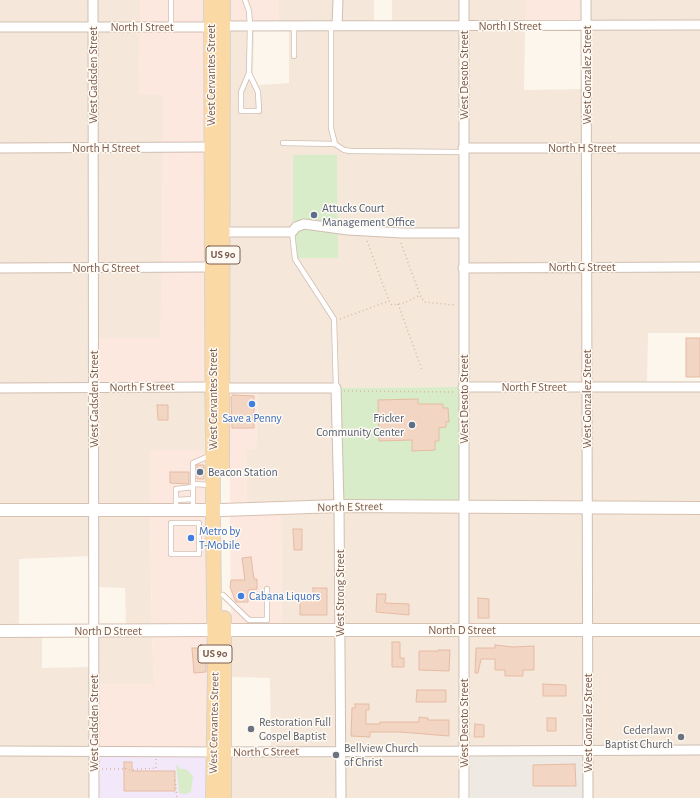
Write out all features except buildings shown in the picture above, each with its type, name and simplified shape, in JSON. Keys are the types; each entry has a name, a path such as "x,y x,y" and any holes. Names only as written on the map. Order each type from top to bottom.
{"main road":[{"name":"West Cervantes Street","path":"211,0 217,26 223,232 223,328 208,482 218,510"},
{"name":"West Cervantes Street","path":"213,798 218,752 220,630 223,595 218,510 218,387 212,267 212,147 217,26 224,0"},
{"path":"212,172 217,181 218,189 218,225 223,232"},
{"path":"212,267 216,269 218,273 219,313 223,328"},
{"name":"West Cervantes Street","path":"218,510 206,529 220,630"},
{"name":"West Cervantes Street","path":"218,752 224,798"}],"street":[{"name":"West Gadsden Street","path":"93,0 94,798"},
{"path":"334,26 338,0"},
{"name":"West Desoto Street","path":"464,0 464,798"},
{"name":"West Gonzalez Street","path":"586,0 588,798"},
{"name":"North I Street","path":"0,27 700,25"},
{"name":"North H Street","path":"0,148 212,147"},
{"name":"North H Street","path":"463,150 700,148"},
{"path":"223,232 292,232 296,227 304,224 348,230 402,233 463,233"},
{"name":"North G Street","path":"0,268 212,267"},
{"name":"North G Street","path":"463,268 700,267"},
{"name":"North F Street","path":"0,388 218,387 336,389"},
{"name":"North F Street","path":"463,390 587,387 700,387"},
{"name":"West Strong Street","path":"336,389 340,506 341,798"},
{"name":"North E Street","path":"0,510 94,510 176,505 190,513 218,510 340,506 700,508"},
{"name":"North D Street","path":"0,631 220,630 257,625 340,631 700,630"},
{"name":"North C Street","path":"0,751 218,752 340,750 700,750"}],"lane":[{"path":"170,27 171,0"},
{"path":"245,0 249,11 250,26 249,73 241,92 241,112 259,111 258,92 249,73"},
{"path":"294,26 294,56"},
{"path":"334,26 331,128 335,144"},
{"path":"283,143 335,144 344,150 351,151 463,150"},
{"path":"292,232 295,259 334,319 336,389"},
{"path":"207,470 210,455"},
{"path":"190,513 171,523 171,554 199,554 206,529 199,524 190,513 193,486 193,462 210,455"},
{"path":"176,505 176,489 208,482"},
{"path":"223,595 249,620 257,625 267,620 267,589"}],"path":[{"path":"367,241 392,305 420,295"},
{"path":"401,243 424,302 455,305"},
{"path":"334,319 347,318 390,301"},
{"path":"398,304 422,370"},
{"path":"336,389 463,390"},
{"path":"156,758 156,771"},
{"path":"101,769 126,769 126,767"},
{"path":"129,770 156,768"},
{"path":"175,780 177,798"}],"shaded area":[{"path":"0,0 89,0 89,23 0,23"},
{"path":"97,0 140,0 140,23 97,23"},
{"path":"140,0 205,0 205,23 140,23"},
{"path":"231,0 279,0 279,22 229,23"},
{"path":"279,0 333,0 333,22 279,22"},
{"path":"342,0 374,0 374,22 342,22"},
{"path":"392,0 459,0 459,22 392,22"},
{"path":"468,0 525,0 525,22 468,22"},
{"path":"525,0 582,0 582,22 525,22"},
{"path":"591,0 700,0 700,22 591,22"},
{"path":"459,29 459,229 402,229 338,225 337,155 293,156 293,224 290,228 229,229 229,30 254,30 253,75 259,85 289,83 289,30"},
{"path":"468,29 525,29 524,90 582,89 582,144 468,144"},
{"path":"591,29 700,29 700,144 591,144"},
{"path":"0,30 89,30 89,144 0,144"},
{"path":"97,30 140,30 139,94 163,94 163,144 98,144"},
{"path":"140,30 205,30 205,144 163,144 163,95 139,94"},
{"path":"163,151 162,264 98,264 98,152"},
{"path":"163,151 205,151 205,264 162,264"},
{"path":"468,151 582,152 583,263 468,264"},
{"path":"0,152 89,152 89,264 0,264"},
{"path":"591,152 700,152 700,264 591,263"},
{"path":"338,232 459,237 459,387 340,388 340,384 229,384 229,236 292,236 338,258"},
{"path":"89,271 89,384 0,384 0,272"},
{"path":"98,271 162,271 161,338 98,338"},
{"path":"162,271 205,271 205,383 98,384 98,338 160,338"},
{"path":"468,271 583,271 583,384 468,384"},
{"path":"591,271 700,271 700,333 648,333 647,384 592,384"},
{"path":"205,391 204,450 150,450 150,506 98,506 98,392"},
{"path":"332,391 335,503 247,506 246,449 256,448 258,392"},
{"path":"468,391 583,391 583,504 469,503"},
{"path":"591,391 700,391 700,505 591,505"},
{"path":"0,392 89,392 90,506 0,506"},
{"path":"229,392 258,392 256,449 246,449 247,506 230,506"},
{"path":"150,450 204,450 205,506 150,506"},
{"path":"335,510 336,627 282,627 281,512"},
{"path":"344,510 460,510 459,627 345,627"},
{"path":"469,510 583,512 583,626 468,627"},
{"path":"281,512 282,627 231,627 230,514"},
{"path":"592,512 700,512 700,626 592,626"},
{"path":"90,513 90,556 19,559 19,627 0,627 0,514"},
{"path":"98,513 150,514 152,627 126,627 125,588 98,587"},
{"path":"150,514 205,514 207,627 152,627"},
{"path":"152,634 154,684 99,684 99,635"},
{"path":"152,634 207,634 208,748 98,747 99,684 154,684"},
{"path":"231,634 336,634 336,747 271,748 270,678 231,677"},
{"path":"345,634 459,634 460,746 345,747"},
{"path":"468,634 583,634 583,746 468,746"},
{"path":"592,634 700,634 700,746 592,746"},
{"path":"0,635 42,635 42,668 90,667 90,747 0,747"},
{"path":"336,754 336,798 230,798 230,756"},
{"path":"345,754 460,754 460,798 345,798"},
{"path":"592,754 700,754 700,798 592,798"},
{"path":"0,755 90,755 90,798 0,798"},
{"path":"101,755 203,756 207,760 206,798 99,798 99,757"},
{"path":"470,755 583,755 583,798 470,798"}],"green space":[{"path":"293,155 337,155 338,225 293,224"},
{"path":"304,228 338,232 338,258 293,258 293,235"},
{"path":"459,387 460,503 344,503 340,388"},
{"path":"176,764 180,769 186,769 193,776 191,792 186,794 179,793"}],"place":[{"name":"Attucks Court Management Office","path":"314,215"},
{"name":"Save a Penny","path":"252,404"},
{"name":"Fricker Community Center","path":"412,425"},
{"name":"Beacon Station","path":"200,472"},
{"name":"Metro by T-Mobile","path":"191,538"},
{"name":"Cabana Liquors","path":"241,596"},
{"name":"Restoration Full Gospel Baptist","path":"251,729"},
{"name":"Cederlawn Baptist Church","path":"681,737"},
{"name":"Bellview Church of Christ","path":"336,755"}]}
